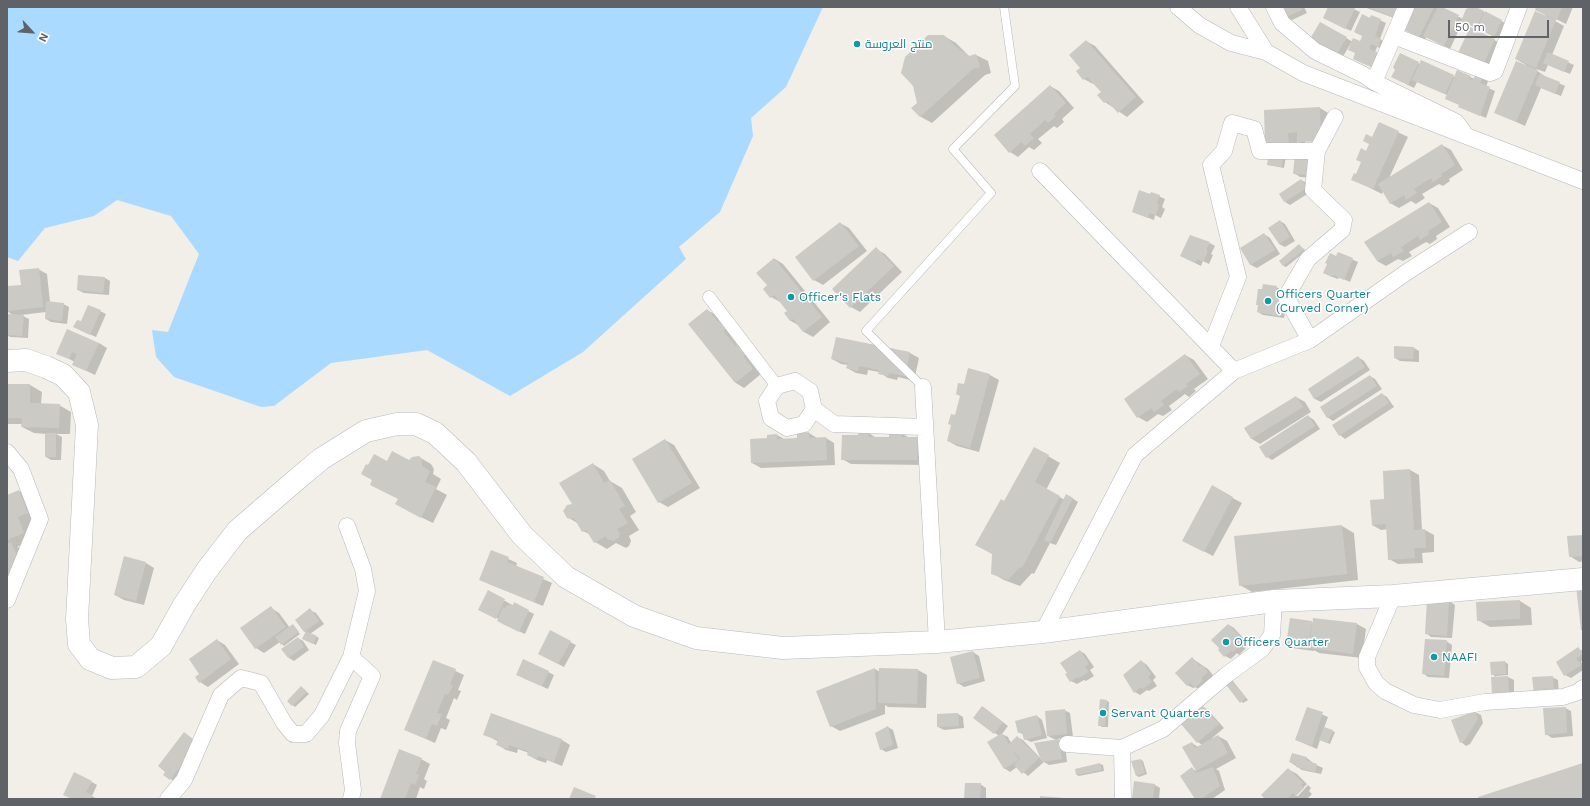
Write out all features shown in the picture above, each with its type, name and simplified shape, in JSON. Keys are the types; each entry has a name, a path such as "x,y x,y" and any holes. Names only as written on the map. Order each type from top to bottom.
{"main road":[{"path":"7,361 26,360 46,367 63,375 78,392 87,425 77,619 79,644 90,659 112,668 136,668 161,646 192,593 237,531 289,486 321,459 366,431 397,424 416,424 435,433 466,462 522,535 566,577 634,616 696,638 783,648 937,642 1043,632 1274,601 1393,596 1583,579"}],"street":[{"path":"1178,7 1199,25 1230,43 1266,52 1303,73 1583,181"},
{"path":"1238,7 1266,52"},
{"path":"1274,7 1282,23 1315,51 1456,122 1468,137"},
{"path":"1374,82 1406,7"},
{"path":"1394,36 1490,73 1495,71 1519,7"},
{"path":"1310,340 1286,297 1308,259 1342,230 1344,220 1313,190 1317,151 1335,117"},
{"path":"1211,346 1238,277 1211,165 1224,151 1232,123 1254,129 1260,151 1317,151"},
{"path":"1040,171 1234,371"},
{"path":"1043,632 1135,455 1234,371 1310,340 1407,272 1469,232"},
{"path":"708,297 777,386"},
{"path":"814,409 804,424 787,428 772,418 767,401 777,386 795,382 810,391 814,409 834,424 924,426"},
{"path":"923,387 937,642"},
{"path":"7,452 21,469 40,519 7,600"},
{"path":"168,799 184,780 221,695 241,678 261,683 284,723 293,734 306,734 322,715 351,657 367,591 364,569 347,526"},
{"path":"1393,596 1367,657 1368,667 1376,683 1385,691 1403,700 1414,705 1440,710 1486,702 1563,697 1578,692 1583,688"},
{"path":"1067,744 1122,748 1163,729 1225,676 1262,649 1272,635 1274,601"},
{"path":"351,657 372,676 348,731 347,743 353,790 351,799"},
{"path":"1122,748 1123,799"}],"lane":[{"path":"923,387 866,331 991,193 953,149 1015,86 1004,7"}],"water":[{"path":"7,7 823,7 786,87 751,118 753,136 720,212 679,247 686,259 583,352 510,396 427,350 331,363 274,406 261,407 174,377 156,357 152,330 168,332 199,254 171,216 117,200 94,216 45,228 18,261 7,257"}],"building":[{"path":"1281,7 1301,7 1302,10 1286,17"},
{"path":"1328,7 1355,8 1345,29 1323,18"},
{"path":"1367,7 1397,7 1393,17"},
{"path":"1413,7 1434,7 1419,37 1402,29"},
{"path":"1438,7 1442,7 1459,15 1444,46 1423,36"},
{"path":"1476,7 1484,11 1476,28 1461,21 1466,9"},
{"path":"1536,7 1562,7 1557,20 1535,10"},
{"path":"1485,11 1502,20 1494,37 1477,28"},
{"path":"1535,11 1556,20 1536,68 1515,59"},
{"path":"1362,14 1370,18 1371,15 1381,19 1375,36 1381,39 1378,47 1371,44 1369,49 1377,52 1371,67 1353,59 1355,53 1348,50 1353,38 1360,41 1365,30 1362,36 1354,32"},
{"path":"1320,22 1347,37 1335,57 1308,42"},
{"path":"1470,27 1495,39 1483,65 1458,53"},
{"path":"928,35 944,35 955,46 969,56 976,54 980,67 973,69 920,117 911,108 917,103 913,86 901,73 905,57"},
{"path":"1086,40 1136,97 1118,113 1107,101 1104,103 1097,95 1101,92 1087,77 1083,80 1076,71 1080,68 1069,55"},
{"path":"1548,52 1569,61 1564,72 1543,63"},
{"path":"1400,53 1419,62 1408,85 1391,77 1395,70 1393,67"},
{"path":"1421,60 1454,75 1445,94 1412,80"},
{"path":"1516,61 1538,70 1516,122 1494,113"},
{"path":"1457,70 1471,76 1469,79 1473,80 1476,74 1483,77 1480,83 1490,87 1480,116 1458,107 1459,105 1445,99"},
{"path":"1540,74 1560,82 1555,94 1535,85"},
{"path":"1050,85 1066,103 1054,114 1056,116 1048,123 1045,120 1030,134 1034,138 1025,146 1021,142 1009,153 994,135"},
{"path":"1320,107 1321,141 1297,142 1297,132 1288,133 1289,146 1265,147 1264,110"},
{"path":"1379,122 1399,131 1373,189 1351,180 1354,173 1356,174 1361,162 1356,160 1361,148 1366,151 1369,144 1363,141 1366,134 1372,137"},
{"path":"1442,144 1455,165 1441,174 1442,176 1433,182 1431,178 1414,189 1417,193 1406,200 1404,195 1390,204 1378,184"},
{"path":"1269,151 1283,153 1282,167 1267,165"},
{"path":"1295,153 1312,154 1310,175 1293,174"},
{"path":"1301,179 1307,188 1284,202 1279,194"},
{"path":"1139,190 1150,194 1151,192 1160,195 1156,215 1149,213 1148,218 1132,212"},
{"path":"1429,202 1442,222 1428,231 1429,234 1420,240 1418,236 1401,247 1404,251 1393,257 1391,253 1377,261 1364,242"},
{"path":"1280,220 1290,237 1279,244 1268,228"},
{"path":"840,222 859,246 813,281 795,257"},
{"path":"1264,233 1275,250 1250,265 1240,248"},
{"path":"1190,235 1210,242 1203,262 1197,259 1195,263 1180,256"},
{"path":"1299,244 1304,250 1283,266 1279,261"},
{"path":"876,247 894,266 850,308 832,289"},
{"path":"1338,252 1353,258 1344,280 1333,275 1332,277 1323,273 1327,264 1325,263 1330,253 1336,256"},
{"name":"Officer's Flats","path":"774,258 822,317 803,332 793,319 790,321 784,313 787,311 774,295 770,298 763,289 767,285 756,273"},
{"path":"39,268 43,307 7,311 7,286 21,285 19,270"},
{"path":"78,275 105,277 103,293 77,290"},
{"name":"Officers Quarter (Curved Corner)","path":"1263,284 1277,286 1275,297 1281,298 1278,316 1257,312 1258,305 1256,305 1258,289 1262,289"},
{"path":"46,301 64,303 62,321 45,319"},
{"path":"88,305 101,310 90,335 73,327 77,320 81,321"},
{"path":"707,309 718,322 720,320 727,328 723,331 736,346 740,343 747,353 743,356 753,369 735,383 688,324"},
{"path":"7,314 24,315 22,336 7,335"},
{"path":"67,329 99,343 86,371 72,365 77,354 72,352 69,359 56,354"},
{"name":"Officer's Flats","path":"836,337 910,352 905,376 889,373 888,376 878,374 879,370 859,366 858,371 846,368 848,363 831,359"},
{"path":"1394,346 1414,347 1413,359 1394,358"},
{"path":"1185,354 1200,374 1186,384 1188,386 1179,392 1177,389 1161,401 1164,405 1154,412 1151,408 1137,418 1124,399"},
{"path":"1358,356 1365,367 1314,399 1308,389"},
{"path":"968,368 990,374 970,448 947,441 951,425 948,424 951,414 955,415 960,396 956,394 958,383 964,384"},
{"path":"1370,375 1377,386 1327,418 1320,407"},
{"path":"7,384 30,384 30,403 60,404 59,428 21,427 22,418 7,418"},
{"path":"1382,393 1389,403 1339,436 1332,425"},
{"path":"1296,396 1303,407 1251,439 1244,428"},
{"path":"1308,415 1315,426 1266,458 1259,447"},
{"path":"809,432 809,438 826,437 827,460 751,463 750,439 767,438 767,435 777,434 777,439 797,438 797,433"},
{"path":"859,432 869,432 869,437 889,437 889,432 901,432 901,437 918,437 917,460 841,460 842,435 858,435"},
{"path":"45,433 56,433 56,457 45,457"},
{"path":"665,439 692,483 658,503 632,459"},
{"path":"1034,447 1049,455 1035,482 1060,496 1022,568 1020,567 1008,580 991,574 992,554 975,545 1001,499 1004,501"},
{"path":"392,451 409,460 412,457 419,456 422,459 422,466 430,471 425,482 436,487 421,518 395,504 398,499 370,485 372,480 361,474 366,464 368,465 374,454 387,461"},
{"path":"593,463 604,483 610,480 625,506 619,509 628,523 617,529 620,533 619,537 614,541 607,539 606,536 594,543 586,530 582,532 574,518 567,518 563,511 567,505 572,504 559,483"},
{"path":"1410,469 1414,530 1425,529 1426,548 1414,548 1415,558 1388,560 1386,524 1372,525 1370,500 1384,499 1383,471"},
{"path":"1212,485 1233,497 1204,552 1182,541"},
{"path":"19,490 28,513 18,517 24,533 7,540 7,495"},
{"path":"1066,494 1073,498 1050,543 1044,540"},
{"path":"1342,525 1347,574 1239,586 1234,536"},
{"path":"1583,535 1583,556 1569,557 1567,536"},
{"path":"11,542 18,558 15,575 7,579 7,544"},
{"path":"491,550 509,557 507,562 544,577 534,602 479,580"},
{"path":"124,556 146,562 136,601 114,595"},
{"path":"1583,585 1583,630 1581,630 1576,586"},
{"path":"488,590 505,599 496,619 478,610"},
{"path":"1427,599 1449,600 1447,636 1425,634"},
{"path":"1520,600 1520,619 1477,621 1476,602"},
{"path":"514,602 529,610 519,632 497,621 503,607 505,608 510,604 513,605"},
{"path":"271,606 286,627 255,649 240,628"},
{"path":"310,608 319,621 304,632 295,620"},
{"path":"1290,618 1312,621 1308,649 1286,645"},
{"path":"1313,618 1357,623 1353,654 1309,648"},
{"path":"293,624 299,632 281,645 275,637"},
{"name":"Officers Quarter","path":"1228,624 1240,636 1237,640 1241,644 1233,652 1231,651 1224,657 1218,650 1219,648 1211,640"},
{"path":"550,630 571,641 558,664 538,654"},
{"path":"306,631 317,636 313,644 302,639"},
{"path":"298,637 304,647 288,658 281,649"},
{"path":"217,639 231,659 199,683 195,677 199,674 189,659"},
{"name":"NAAFI","path":"1425,639 1447,640 1444,676 1422,674"},
{"path":"1578,647 1583,654 1576,658 1581,665 1564,676 1556,662"},
{"path":"1080,650 1089,664 1085,667 1089,672 1070,682 1065,674 1067,673 1060,663"},
{"path":"973,651 980,678 957,684 950,657"},
{"name":"Officers Quarter","path":"1192,657 1208,672 1201,678 1203,680 1195,688 1190,683 1187,686 1175,673"},
{"path":"523,659 549,671 542,686 516,675"},
{"path":"433,660 456,669 450,684 453,686 448,695 445,694 437,713 442,714 437,726 432,724 426,739 404,730"},
{"path":"1141,660 1151,674 1148,677 1152,682 1143,689 1141,687 1134,693 1123,675"},
{"path":"1505,661 1506,674 1491,675 1490,662"},
{"path":"875,668 876,709 830,727 816,691"},
{"path":"879,668 918,669 917,704 878,703"},
{"path":"1508,676 1509,693 1492,694 1491,677"},
{"path":"1553,676 1554,693 1534,694 1532,677"},
{"name":"Servant Quarters","path":"1229,678 1246,698 1240,703 1224,682"},
{"path":"301,686 307,692 292,706 287,701"},
{"name":"Servant Quarters","path":"1100,699 1107,700 1105,726 1098,726"},
{"path":"1202,705 1219,724 1197,743 1181,724"},
{"path":"982,706 1003,722 994,734 973,718"},
{"path":"1307,707 1323,712 1312,746 1295,740"},
{"path":"1566,707 1567,733 1545,735 1543,708"},
{"path":"1065,709 1067,734 1047,736 1045,711"},
{"path":"1475,711 1478,719 1464,741 1460,743 1451,720"},
{"path":"491,713 562,739 554,762 538,756 537,759 527,755 528,751 509,745 508,749 496,745 498,740 483,735"},
{"path":"958,713 959,726 937,727 937,714"},
{"path":"1037,715 1042,735 1024,740 1022,732 1018,733 1015,721"},
{"path":"888,726 893,745 880,750 875,733"},
{"path":"1324,727 1333,730 1328,743 1319,740"},
{"path":"184,732 198,743 170,780 163,775 165,772 158,766"},
{"path":"1002,733 1009,744 1017,736 1039,758 1022,774 1014,765 1019,760 1004,769 987,742","holes":["1011,747 1020,759 1019,760"]},
{"path":"1218,735 1228,753 1196,771 1182,747 1192,742 1195,748"},
{"path":"1059,739 1062,759 1042,762 1034,743"},
{"path":"399,749 422,758 416,774 419,775 415,785 411,783 405,799 380,799"},
{"path":"1292,753 1307,757 1306,760 1317,764 1315,772 1296,767 1296,764 1289,762"},
{"path":"1141,759 1145,773 1136,776 1131,761"},
{"path":"1100,763 1102,770 1076,775 1075,769"},
{"path":"1583,763 1583,799 1479,799 1478,797"},
{"path":"1192,767 1196,773 1213,767 1220,786 1201,799 1195,799 1180,776"},
{"path":"1288,768 1303,783 1301,785 1304,788 1296,796 1293,793 1287,799 1265,799 1261,795"},
{"path":"74,772 92,781 86,792 92,795 91,799 72,799 63,795"},
{"path":"1134,781 1155,784 1153,799 1132,799"},
{"path":"965,783 981,783 980,799 964,799"},
{"path":"574,787 596,796 594,799 569,799"},
{"path":"1040,796 1065,798 1065,799 1040,799"}],"place":[{"name":"منتج العروسة","path":"857,44"},
{"name":"Officer's Flats","path":"791,297"},
{"name":"Officers Quarter (Curved Corner)","path":"1268,301"},
{"name":"Officers Quarter","path":"1226,642"},
{"name":"NAAFI","path":"1434,657"},
{"name":"Servant Quarters","path":"1103,713"}]}
